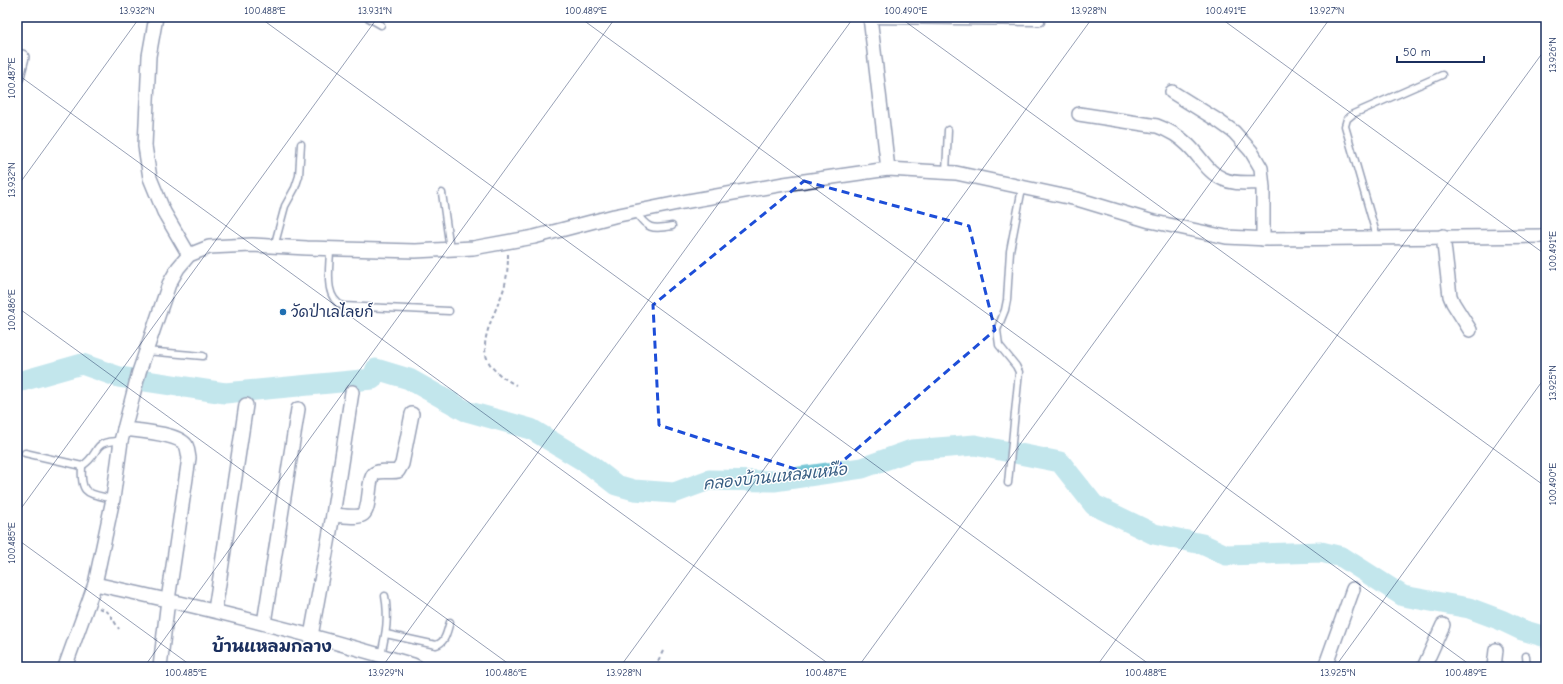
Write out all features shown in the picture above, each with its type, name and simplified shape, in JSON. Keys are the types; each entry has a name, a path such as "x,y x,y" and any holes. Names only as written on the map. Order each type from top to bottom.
{"street":[{"path":"156,17 149,56 145,146 150,178 164,212 189,255"},
{"path":"870,19 888,169"},
{"path":"17,77 22,57"},
{"path":"1172,92 1234,132 1251,151 1261,168 1263,239"},
{"path":"1079,114 1157,126 1167,130 1188,144 1214,174 1224,180 1234,182 1262,182"},
{"path":"65,667 95,584 114,500 123,435 132,397 146,350 169,284 178,268 189,255 209,247 252,245 415,251 474,248 508,243 635,211 784,184 888,169 956,173 1077,199 1150,221 1226,237 1263,239 1546,236"},
{"path":"1443,236 1450,296 1470,330"},
{"path":"311,636 333,515 352,392"},
{"path":"215,610 246,405"},
{"path":"264,623 298,409"},
{"path":"333,515 358,517 363,515 367,509 371,478 374,474 380,471 398,471 402,464 412,414"},
{"path":"123,435 165,436 179,440 185,445 188,451 189,458 168,600 160,667"},
{"path":"95,584 215,610 311,636 386,660 413,664 417,667"},
{"path":"1325,667 1353,589"},
{"path":"1424,667 1443,625"},
{"path":"1494,667 1496,650"}],"lane":[{"path":"367,17 381,25"},
{"path":"870,19 1040,22"},
{"path":"1377,237 1345,126 1347,119 1353,114 1442,75"},
{"path":"946,173 948,130"},
{"path":"274,247 285,206 295,188 299,176 301,144"},
{"path":"1008,482 1018,372 1016,366 999,345 997,330 1005,310 1007,300 1010,251 1022,188"},
{"path":"442,193 450,249"},
{"path":"635,211 643,223 651,228 672,226"},
{"path":"330,249 330,294 336,303 344,306 449,311"},
{"path":"146,350 203,356"},
{"path":"25,453 82,466 89,461 102,443 123,435"},
{"path":"82,466 81,481 84,488 89,493 114,500"},
{"path":"385,596 388,611 386,660"},
{"path":"386,634 436,645 440,644 444,640 450,622"},
{"path":"1526,656 1527,667"}],"path":[{"path":"508,243 506,281 491,318 485,341 485,353 490,366 501,377 516,385"},
{"path":"88,605 101,608 109,613 119,630"},
{"path":"655,667 663,651"}],"highlighted area":[{"path":"804,181 969,226 995,330 823,478 659,425 653,305"}],"waterway":[{"name":"คลองบ้านแหลมเหนือ","path":"17,380 22,381 82,364 119,377 225,393 372,379 376,369 409,379 466,411 531,429 589,464 616,485 634,490 674,493 709,480 774,481 862,468 912,450 975,445 1060,462 1094,505 1154,534 1202,544 1226,555 1321,552 1342,557 1403,596 1469,608 1522,630 1546,637"}],"place":[{"name":"วัดป่าเลไลยก์","path":"283,312"}],"district":[{"name":"บ้านแหลมกลาง","path":"272,646"}]}
